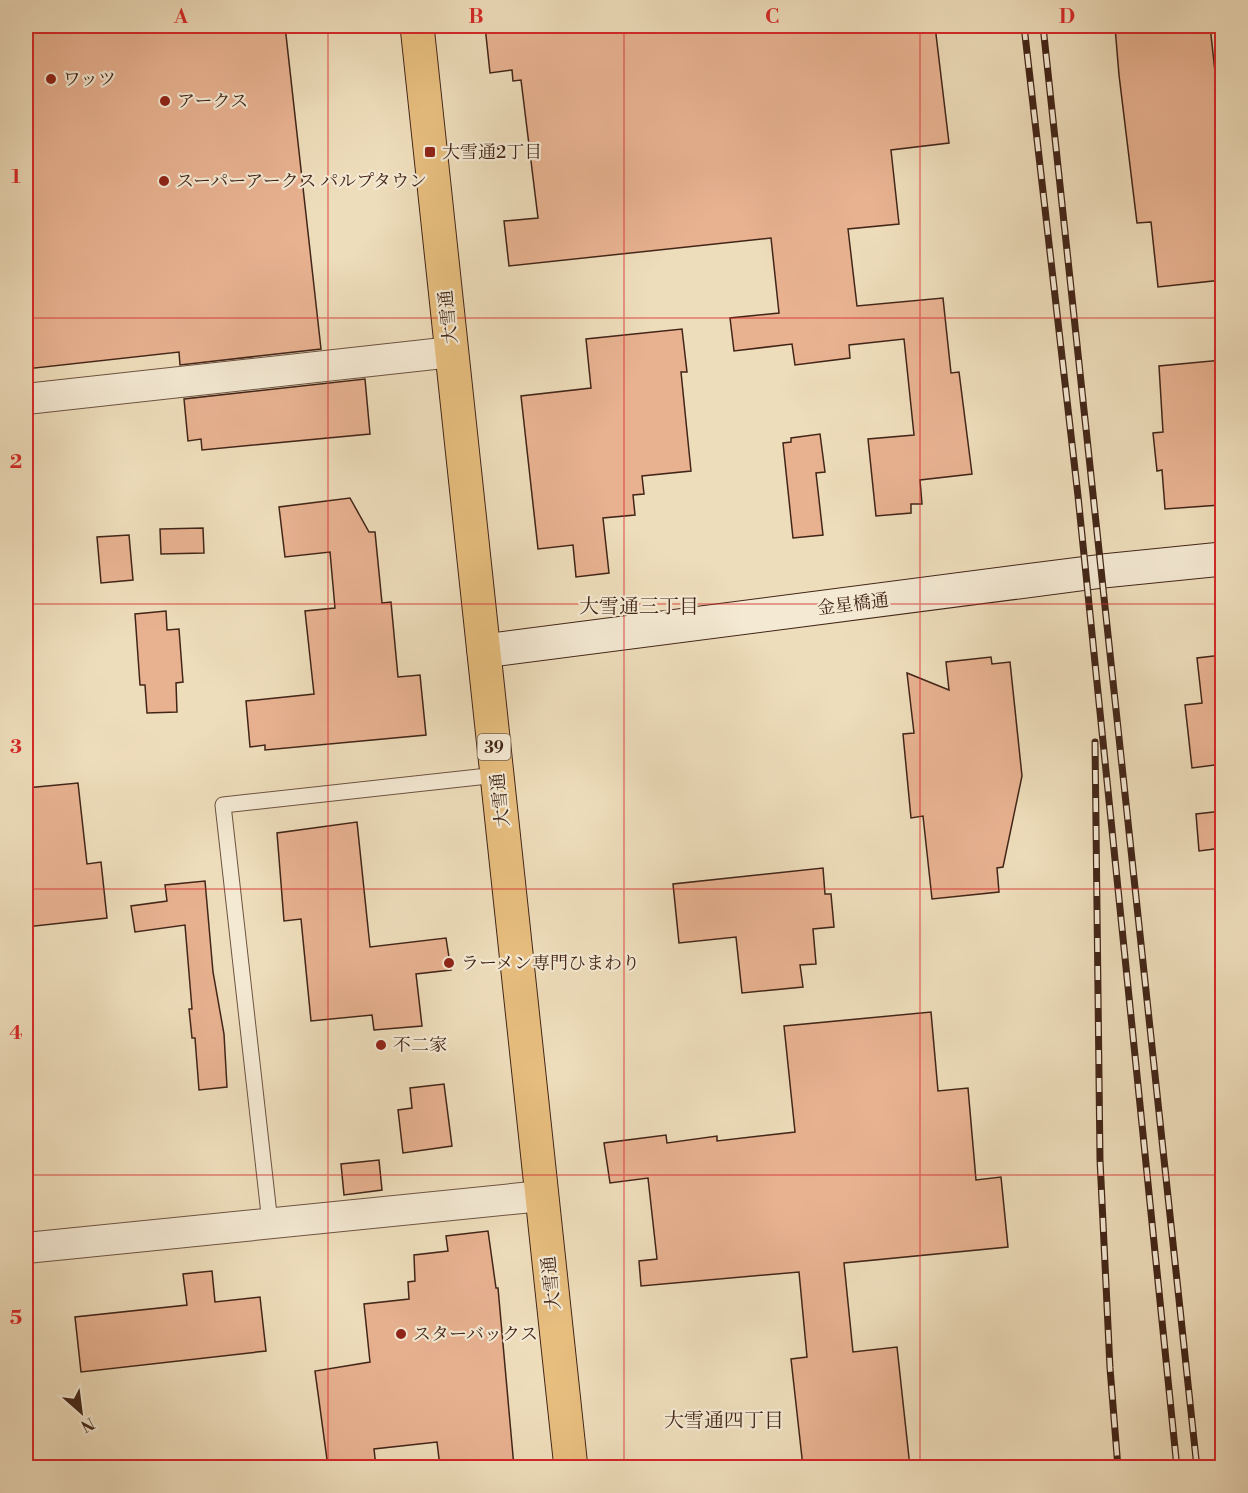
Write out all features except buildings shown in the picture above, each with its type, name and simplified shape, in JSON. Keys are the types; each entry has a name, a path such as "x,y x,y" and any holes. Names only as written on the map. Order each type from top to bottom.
{"highway":[{"name":"大雪通","path":"417,26 571,1467"}],"street":[{"path":"26,399 452,352"},
{"name":"金星橋通","path":"484,651 1103,571 1222,559"},
{"path":"26,1248 542,1196"}],"lane":[{"path":"270,1223 223,805 497,775"}],"railway":[{"path":"1024,26 1078,496 1177,1468"},
{"path":"1043,26 1197,1468"},
{"path":"1095,742 1100,1160 1110,1368 1118,1468"}],"place":[{"name":"ワッツ","path":"51,79"},
{"name":"アークス","path":"165,101"},
{"name":"大雪通2丁目","path":"430,152"},
{"name":"スーパーアークス パルプタウン","path":"164,181"},
{"name":"ラーメン専門ひまわり","path":"449,963"},
{"name":"不二家","path":"381,1045"},
{"name":"スターバックス","path":"401,1334"}],"district":[{"name":"大雪通三丁目","path":"639,606"},
{"name":"大雪通四丁目","path":"724,1420"}]}
